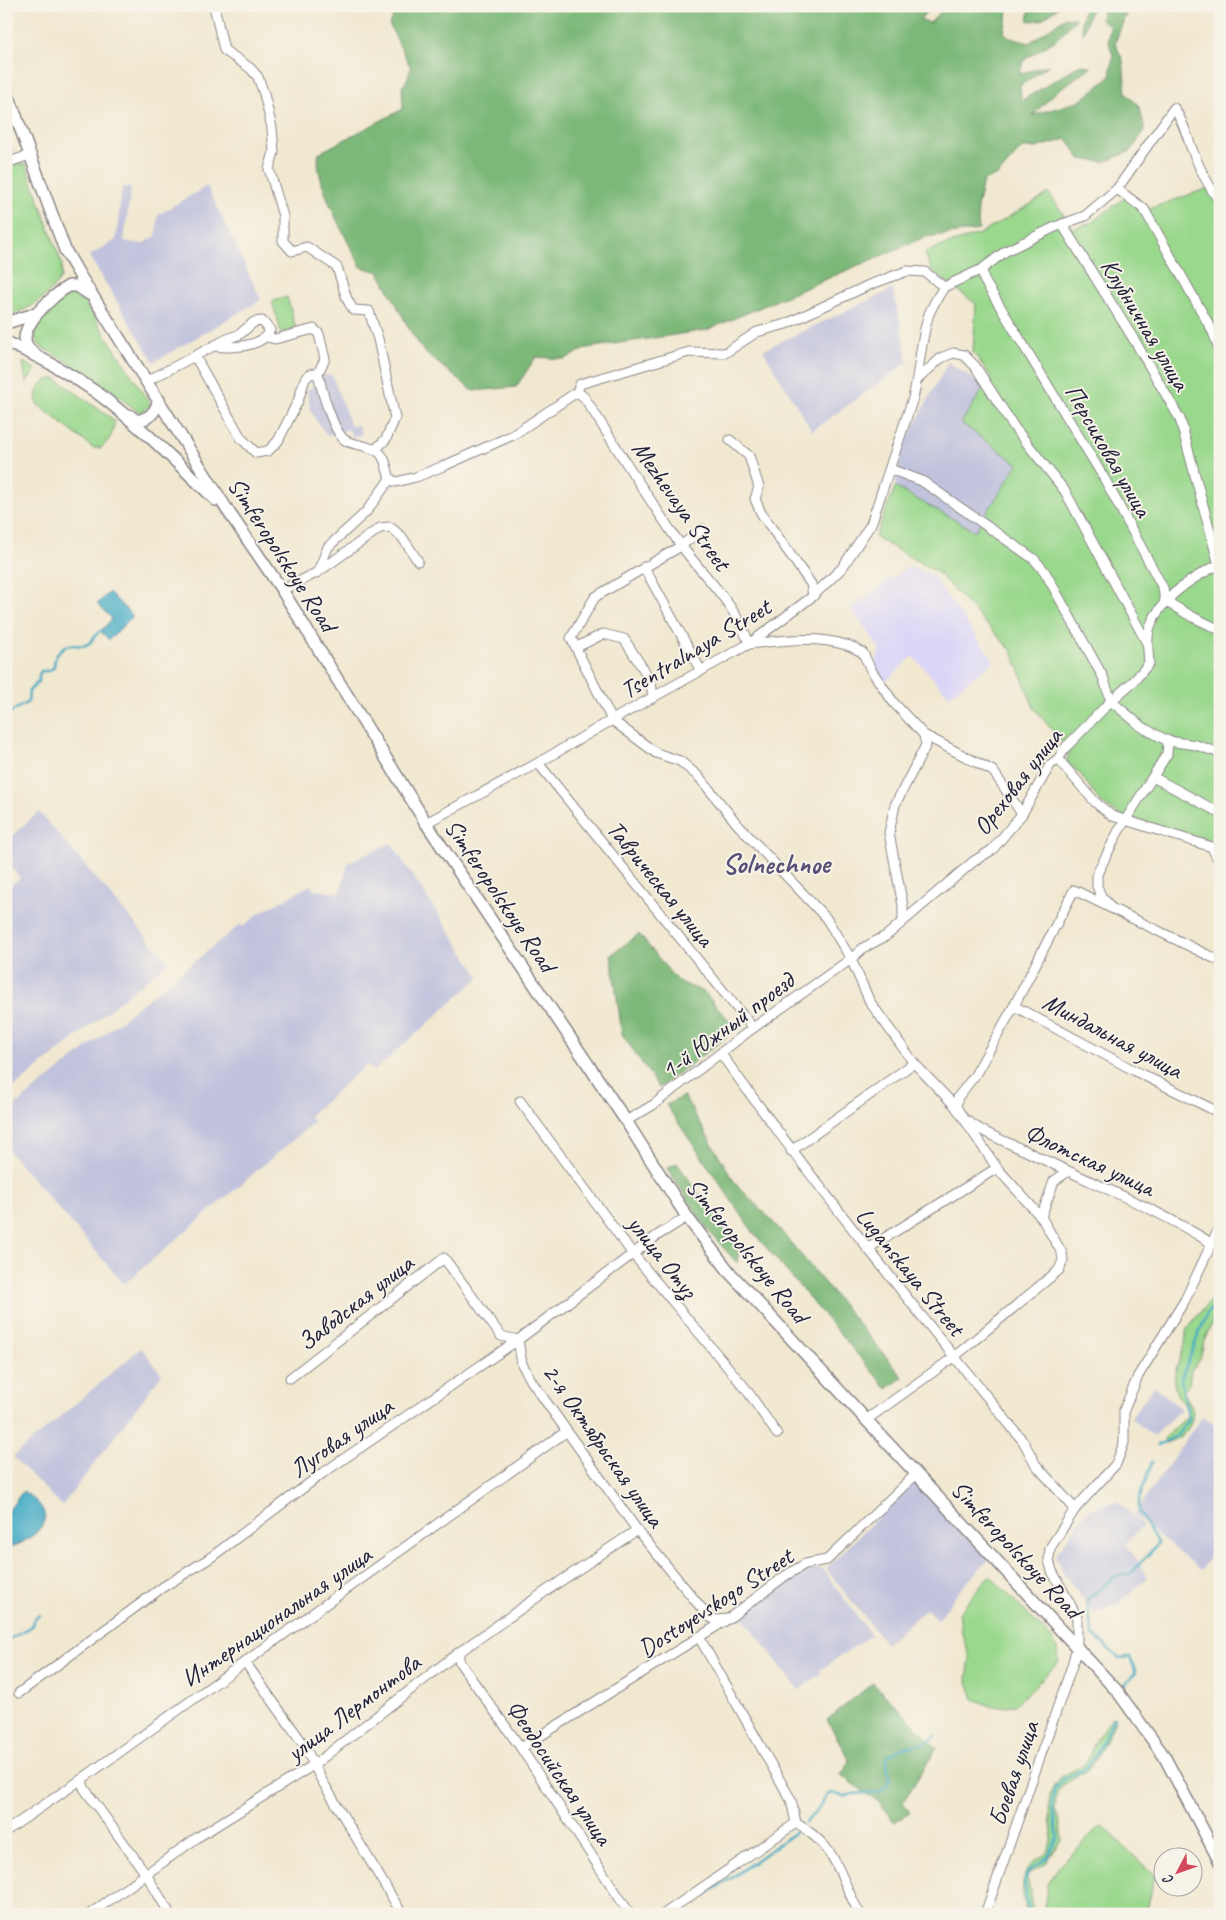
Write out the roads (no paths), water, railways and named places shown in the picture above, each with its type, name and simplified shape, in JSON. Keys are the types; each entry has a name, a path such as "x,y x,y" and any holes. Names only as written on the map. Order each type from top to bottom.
{"main road":[{"name":"Simferopolskoye Road","path":"6,88 65,250 80,276 228,511 282,590 426,823 626,1121 688,1217 732,1274 1118,1692 1164,1756 1220,1862"},
{"path":"64,289 70,267 65,250"},
{"path":"56,368 53,364 30,351 26,341 26,332 35,314 69,286 77,286 85,290 97,303"},
{"path":"6,323 35,314"},
{"path":"8,342 96,392 123,414 228,511"},
{"path":"123,414 126,413 137,420 145,419 152,415 159,400"}],"street":[{"path":"214,6 224,50 250,68 258,77 264,94 272,128 274,152 269,169 283,216 283,242 292,251 308,247 337,267 347,299 353,310 369,311 378,339 394,418 386,439 376,449"},
{"path":"267,336 275,339 314,329 319,334 325,359 318,373 322,395 340,435 346,441 376,449 382,454 390,479 396,482 416,477 446,465 513,435 578,392 580,384 689,352 725,353 757,332 786,324 869,285 907,271 925,272 944,286 982,269 1006,251 1062,224 1085,216 1117,189 1174,108 1182,119 1194,153 1214,194 1220,202"},
{"path":"6,163 30,155"},
{"path":"1117,189 1144,209 1213,332 1220,352"},
{"name":"Клубничная улица","path":"1062,224 1136,343 1180,419 1219,564"},
{"name":"Персиковая улица","path":"982,269 984,280 1128,521 1163,588 1165,601"},
{"name":"Tsentralnaya Street","path":"426,823 538,763 749,644 813,596 842,568 871,524 918,379 923,336 930,312 944,286"},
{"path":"147,381 213,346 240,334 254,322 262,321 270,330 267,336 253,344 213,346"},
{"path":"918,379 942,358 953,353 964,356 975,366 1014,427 1065,491 1148,645"},
{"path":"191,358 196,358 241,438 256,453 268,451 278,441 298,401 305,379 310,374 318,373"},
{"name":"Mezhevaya Street","path":"578,392 584,397 681,546 714,584 744,629 749,644"},
{"path":"730,440 749,456 759,487 755,499 761,513 811,584 813,596"},
{"path":"890,469 922,481 1034,559 1044,572 1104,677 1111,701 1142,727 1168,740 1196,745 1220,753"},
{"path":"318,572 328,547 366,512 390,479"},
{"path":"282,590 318,572 380,528 390,527 402,537 418,561"},
{"path":"702,529 681,546 595,597 572,638 612,720 656,753 680,761 699,777 738,825 826,918 851,959 870,1002 914,1063 956,1107 997,1168 1041,1217 1062,1253 1063,1260 1058,1270 954,1357 866,1420"},
{"name":"Ореховая улица","path":"851,959 863,948 886,936 974,861 992,850 1022,814 1050,764 1058,759 1066,748 1111,701 1135,680 1149,663 1150,625 1165,601 1198,576 1219,564"},
{"path":"644,567 701,671"},
{"path":"1165,601 1220,630"},
{"path":"577,647 603,634 624,639 651,681 653,698"},
{"path":"749,644 786,640 818,640 846,644 863,653 870,670 894,703 924,735 993,771 1022,814"},
{"path":"903,920 903,906 889,833 895,805 926,745 924,735"},
{"path":"1110,907 1101,896 1097,886 1097,874 1125,820 1167,754 1168,740"},
{"path":"1058,759 1095,802 1112,816 1216,848 1220,864"},
{"name":"Таврическая улица","path":"538,763 753,1028"},
{"path":"1153,777 1220,813"},
{"path":"956,1107 958,1096 975,1075 1014,1006 1074,890 1220,960"},
{"name":"1-й Южный проезд","path":"626,1121 653,1105 753,1028 851,959"},
{"name":"Миндальная улица","path":"1014,1006 1137,1072 1220,1113"},
{"name":"Luganskaya Street","path":"721,1054 791,1151 867,1249 1023,1441 1036,1465 1075,1509"},
{"path":"791,1151 914,1063"},
{"name":"улица Отуз","path":"520,1102 633,1254 746,1389 778,1434"},
{"name":"Флотская улица","path":"956,1107 970,1124 1067,1172 1146,1207 1189,1229 1211,1243"},
{"path":"867,1249 997,1168"},
{"path":"1041,1217 1054,1181 1067,1172"},
{"name":"Луговая улица","path":"19,1693 163,1587 210,1558 322,1474 518,1340 633,1254 688,1217"},
{"name":"Боевая улица","path":"986,1914 1069,1675 1077,1646 1077,1617 1052,1571 1048,1560 1050,1548 1075,1509 1116,1464 1124,1443 1124,1410 1138,1376 1185,1300 1220,1226"},
{"name":"Заводская улица","path":"290,1378 444,1258 501,1336 518,1340"},
{"name":"2-я Октябрьская улица","path":"518,1340 522,1364 532,1382 637,1530 708,1616 716,1620 728,1619"},
{"name":"Интернациональная улица","path":"6,1831 82,1779 567,1431"},
{"name":"Dostoyevskogo Street","path":"521,1748 728,1619 804,1564 827,1560 916,1474"},
{"name":"улица Лермонтова","path":"90,1914 198,1837 315,1764 458,1653 637,1530"},
{"path":"699,1637 790,1800 796,1823 812,1833 829,1849 860,1914"},
{"name":"Феодосийская улица","path":"458,1653 460,1663 521,1748 630,1914"},
{"path":"245,1662 304,1745 321,1779 402,1914"},
{"path":"82,1779 84,1788 146,1874 170,1914"},
{"path":"664,1914 796,1823"}],"water":[{"path":"109,592 133,616 109,640 100,631 112,619 97,604"},
{"path":"23,1491 41,1506 45,1517 39,1529 32,1536 22,1543 11,1547 6,1545 6,1514"}],"waterway":[{"path":"6,715 28,702 29,691 39,681 41,671 49,671 54,667 57,655 65,646 86,645 100,631"},
{"path":"1158,1445 1176,1436 1189,1420 1181,1379 1207,1313 1220,1301"},
{"path":"1123,1689 1125,1683 1136,1673 1130,1657 1119,1658 1093,1635 1086,1601 1115,1576 1130,1574 1158,1544 1139,1511 1139,1499 1152,1462"},
{"path":"6,1641 31,1627 34,1619 40,1615"},
{"path":"1029,1914 1024,1880 1030,1870 1047,1858 1058,1837 1052,1805 1054,1789 1064,1779 1085,1769 1095,1756 1115,1717"},
{"path":"805,1823 830,1793 844,1796 881,1792 886,1787 889,1779 887,1758 900,1749 930,1741 936,1736"},
{"path":"675,1914 730,1879 798,1830"}],"district":[{"name":"Solnechnoe","path":"776,863"}]}
